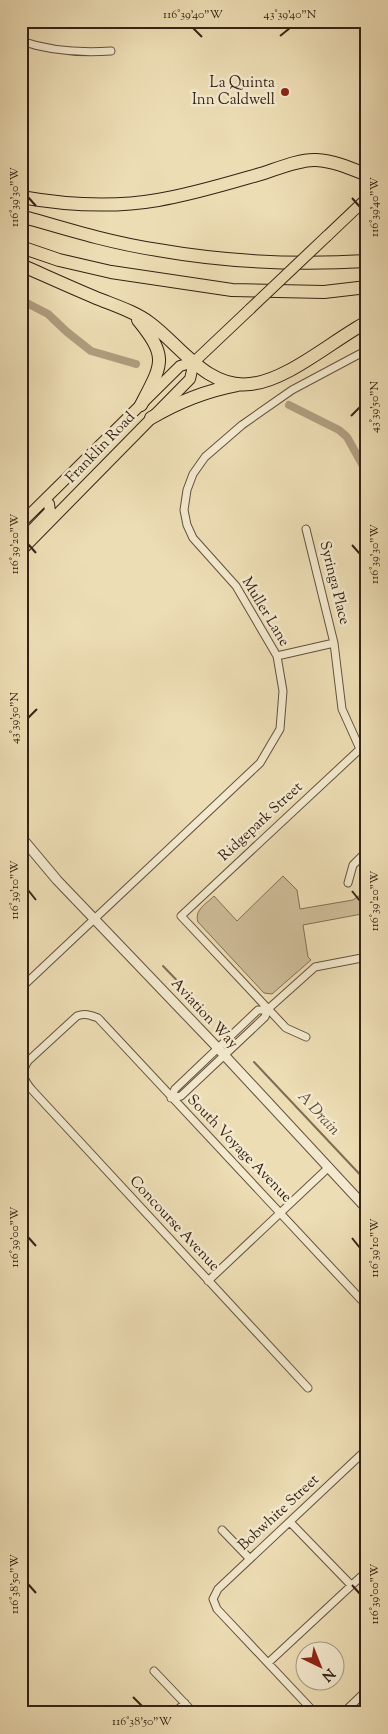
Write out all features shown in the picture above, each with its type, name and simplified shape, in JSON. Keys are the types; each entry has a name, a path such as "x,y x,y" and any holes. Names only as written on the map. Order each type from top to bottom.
{"highway":[{"path":"21,197 60,204 112,205 156,201 198,192 314,160 334,162 367,175"},
{"path":"21,216 115,242 168,252 271,262 367,261"},
{"path":"21,247 59,260 111,272 232,290 324,292 367,287"},
{"path":"21,265 131,312 149,322 204,371 229,382 241,384"},
{"path":"131,312 156,345 159,356 159,371 141,405"},
{"path":"151,418 168,407 219,388 264,382 284,373 367,322"}],"main road":[{"name":"Franklin Road","path":"21,523 180,366 194,362 367,198"},
{"name":"Franklin Road","path":"21,551 190,379 194,362"},
{"path":"21,541 50,511 49,504 45,500"}],"street":[{"path":"21,41 33,45 84,53 111,51"},
{"name":"Muller Lane","path":"21,988 260,763 280,729 283,691 277,656 236,586 193,538 187,525 184,510 186,490 193,474 205,457 242,425 292,390 367,350"},
{"name":"Syringa Place","path":"306,529 334,643 342,709 360,749 367,757"},
{"path":"277,656 334,643"},
{"name":"Ridgepark Street","path":"268,1010 181,916 360,749"},
{"name":"Aviation Way","path":"21,837 57,880 367,1208"},
{"path":"348,883 353,865 367,851"},
{"path":"171,1098 182,1096 265,1017 268,1010 315,966 367,957"},
{"path":"171,1098 175,1089 258,1010 268,1010 286,1028 306,1037"},
{"name":"South Voyage Avenue","path":"23,1077 24,1068 28,1061 77,1016 82,1014 98,1018 367,1306"},
{"name":"Concourse Avenue","path":"23,1077 33,1092 308,1388"},
{"path":"208,1281 329,1167"},
{"name":"Bobwhite Street","path":"268,1663 217,1609 213,1599 218,1589 367,1449"},
{"path":"290,1522 351,1585"},
{"path":"222,1530 250,1559"},
{"path":"315,1713 268,1663 367,1571"},
{"path":"154,1670 194,1713"},
{"path":"343,1713 367,1690"},
{"path":"174,1713 185,1703"}],"shaded area":[{"path":"283,876 297,890 300,909 353,900 363,893 367,885 367,913 303,925 308,957 311,960 272,994 264,993 198,922 197,918 199,911 214,896 237,921"}],"waterway":[{"path":"21,300 48,314 91,351 136,364"},
{"path":"289,405 339,430 347,437 367,473"},
{"name":"A Drain","path":"163,966 213,1018"},
{"name":"A Drain","path":"254,1062 367,1182"}],"place":[{"name":"La Quinta Inn Caldwell","path":"285,92"}]}
